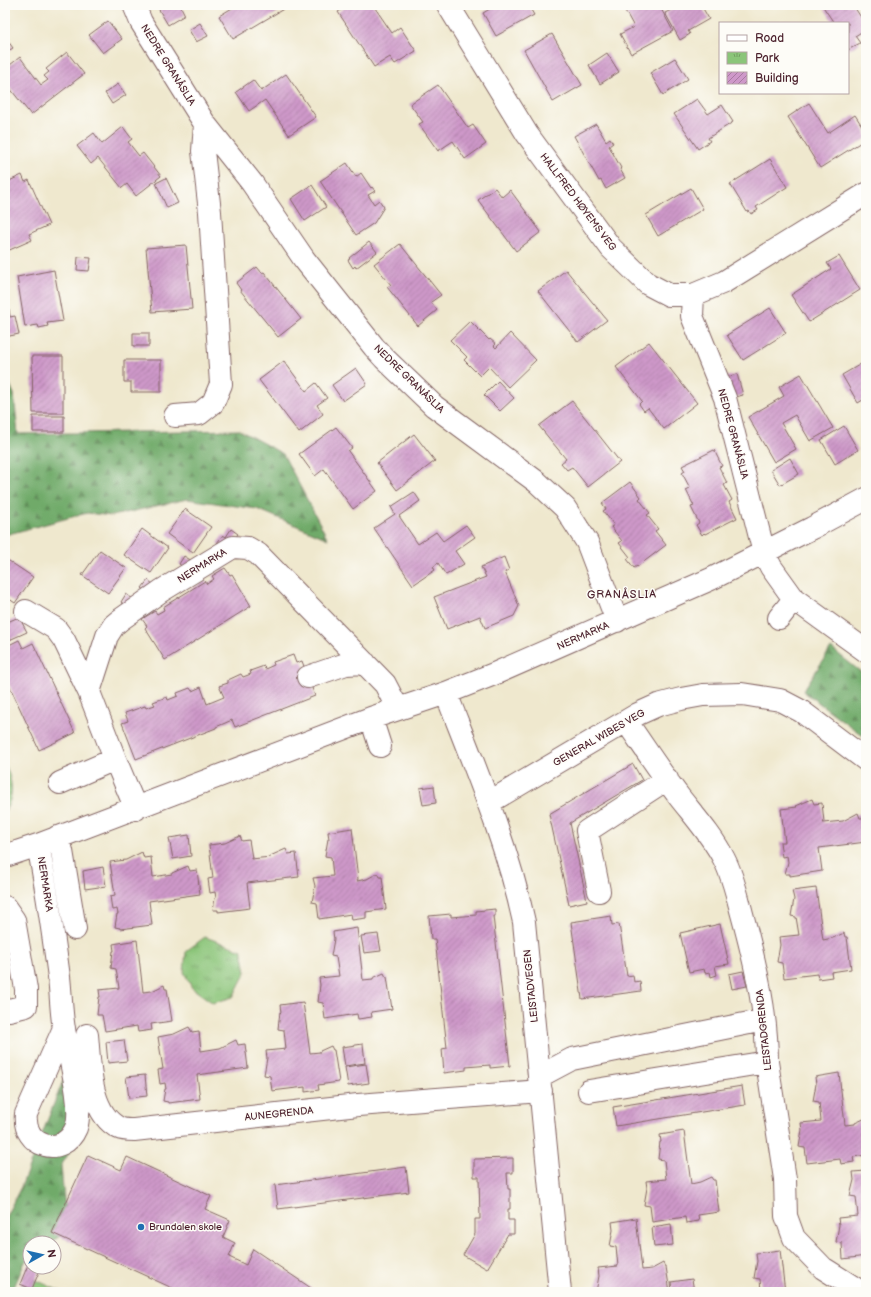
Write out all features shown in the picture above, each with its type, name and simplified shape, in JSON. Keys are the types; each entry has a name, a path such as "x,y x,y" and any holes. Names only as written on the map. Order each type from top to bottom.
{"street":[{"name":"NEDRE GRANÅSLIA","path":"134,5 141,22 205,124 252,183 304,259 384,358 434,406 538,482 565,508 587,542 617,621"},
{"name":"HALLFRED HØYEMS VEG","path":"448,5 527,134 611,248 648,284 669,295 693,295 724,282 866,194"},
{"path":"175,416 199,414 213,403 221,384 210,212 202,151 205,124"},
{"name":"NEDRE GRANÅSLIA","path":"693,295 692,316 725,398 764,553"},
{"name":"NERMARKA","path":"64,1028 43,868 48,841 136,809 371,718 446,693 494,674 711,579 764,553 866,498"},
{"name":"NERMARKA","path":"89,692 108,636 114,625 162,591 233,548 248,548 258,554 385,684 398,709"},
{"path":"764,553 771,568 794,599 866,651"},
{"path":"778,618 794,599"},
{"path":"26,611 56,629 64,640 89,692 114,759 136,809"},
{"path":"308,677 346,664 365,663"},
{"name":"LEISTADVEGEN","path":"446,693 488,803 516,889 524,922 541,1084 560,1292"},
{"name":"GENERAL WIBES VEG","path":"488,803 626,721 658,705 703,695 748,695 780,700 801,710 866,760"},
{"path":"371,718 380,746"},
{"name":"LEISTADGRENDA","path":"626,721 666,779 711,838 724,859 733,880 762,998 767,1062 785,1179 786,1216 794,1238 823,1268 861,1292"},
{"path":"60,783 114,759"},
{"path":"599,891 587,831 666,779"},
{"path":"5,856 48,841 62,851 76,929"},
{"path":"5,907 14,920 26,989 26,1006 10,1010"},
{"path":"541,1084 572,1059 764,1020"},
{"name":"AUNEGRENDA","path":"87,1035 97,1101 105,1116 120,1128 134,1130 541,1084"},
{"path":"589,1091 767,1062"}],"green space":[{"path":"5,373 14,394 18,434 239,430 283,454 328,539 257,509 187,499 112,516 87,513 5,535"},
{"path":"831,648 866,676 866,738 803,691"},
{"path":"5,764 11,782 11,793 5,811"},
{"path":"205,937 242,950 246,972 233,997 213,1003 192,988 184,972 186,951"},
{"path":"72,1058 86,1125 61,1166 67,1231 62,1235 22,1235 22,1269 12,1292 5,1292 5,1218 21,1187"},
{"path":"27,1276 62,1292 20,1292"}],"building":[{"path":"164,5 180,5 185,15 168,25 158,8"},
{"path":"237,5 290,5 233,39 219,16"},
{"path":"348,5 373,5 392,33 400,27 416,51 395,64 390,57 374,67 338,12"},
{"path":"494,5 528,5 534,15 496,36 483,13 495,6"},
{"path":"622,5 659,5 673,31 631,54 620,34 634,27"},
{"path":"671,5 701,5 709,19 688,31 690,34 680,40 665,13 673,9"},
{"path":"822,5 853,5 866,25 866,29 855,36 860,43 849,49 849,22 833,22"},
{"path":"108,21 122,39 103,53 89,35"},
{"path":"200,23 208,36 196,42 189,30"},
{"path":"552,34 582,85 553,102 524,50"},
{"path":"5,37 13,48 5,53"},
{"path":"67,52 84,74 31,115 5,82 5,69 20,57 41,85 48,80 44,76 49,72 46,69"},
{"path":"607,53 619,72 600,84 589,65"},
{"path":"675,58 688,79 663,95 650,73"},
{"path":"286,74 316,117 289,135 265,100 249,111 236,92 253,80 261,91"},
{"path":"118,84 126,95 112,104 105,93"},
{"path":"438,85 468,128 473,125 486,144 465,159 453,141 438,151 419,124 423,122 410,104"},
{"path":"697,99 708,114 722,105 733,122 708,138 710,141 698,149 674,114"},
{"path":"809,103 828,133 855,115 866,132 866,139 820,168 788,117"},
{"path":"596,124 606,141 610,138 613,143 609,146 625,178 606,189 601,180 599,181 574,136"},
{"path":"123,127 132,139 128,142 139,156 143,153 161,176 136,196 127,184 122,188 98,158 91,164 77,146 94,133 102,144"},
{"path":"770,159 787,187 756,207 758,210 751,214 749,211 747,212 730,184"},
{"path":"347,163 356,177 361,173 371,188 372,187 375,191 368,195 374,204 379,200 384,207 374,223 356,235 320,181"},
{"path":"22,175 25,182 29,180 49,225 29,234 32,240 5,252 5,183"},
{"path":"166,178 178,203 167,208 156,183"},
{"path":"312,185 326,207 305,221 291,199"},
{"path":"495,188 502,197 510,190 541,232 516,251 478,200"},
{"path":"691,188 703,209 658,236 646,215"},
{"path":"369,242 377,252 356,268 355,266 353,268 348,260 350,259 349,258"},
{"path":"400,244 441,295 431,302 437,310 418,326 387,287 391,285 374,264"},
{"path":"186,245 192,309 152,312 146,248"},
{"path":"839,256 860,290 809,322 791,295 831,269 827,263"},
{"path":"78,257 91,258 89,271 77,270"},
{"path":"257,267 262,273 264,272 301,319 278,337 236,283"},
{"path":"54,270 63,321 47,323 48,326 39,328 38,325 25,327 17,277"},
{"path":"566,270 607,320 578,342 538,291"},
{"path":"770,308 786,333 743,360 727,335"},
{"path":"9,309 10,317 15,316 19,334 5,337 5,310"},
{"path":"470,321 489,340 490,339 496,344 494,346 496,348 510,333 536,360 508,387 489,367 480,376 464,360 467,357 450,340"},
{"path":"133,333 149,333 149,346 133,346"},
{"path":"649,342 697,403 664,429 648,408 644,411 639,404 642,401 616,367"},
{"path":"32,356 63,356 63,413 33,413"},
{"path":"124,360 161,360 161,392 131,392 131,382 124,382"},
{"path":"284,361 306,391 316,383 327,398 317,405 323,414 299,433 259,380"},
{"path":"866,361 866,398 858,403 842,375"},
{"path":"356,368 367,384 343,401 332,385"},
{"path":"737,374 743,395 732,398 726,377"},
{"path":"801,374 833,428 810,441 795,415 781,423 796,449 774,462 748,417 784,396 779,387"},
{"path":"498,381 514,398 500,411 484,395"},
{"path":"572,401 620,462 588,487 572,467 567,470 561,463 566,459 539,426"},
{"path":"33,416 64,416 64,432 33,432"},
{"path":"844,426 858,450 835,464 821,440"},
{"path":"336,427 352,448 348,451 377,491 353,509 324,469 315,476 299,454"},
{"path":"414,434 435,461 397,490 377,463"},
{"path":"714,450 722,466 719,467 727,483 724,485 732,500 729,502 737,518 702,535 696,525 699,523 691,507 694,506 686,490 690,488 682,473 685,471 682,466"},
{"path":"790,458 799,474 780,485 771,470"},
{"path":"630,482 641,497 639,499 650,513 647,515 658,529 655,531 666,545 634,568 627,559 630,557 619,543 622,541 611,527 614,525 603,511 606,509 602,503"},
{"path":"414,492 420,501 399,516 418,544 436,532 443,541 466,525 475,537 455,551 464,564 446,575 438,563 433,567 435,570 413,585 374,528 395,514 391,507"},
{"path":"185,509 211,527 193,553 167,534"},
{"path":"142,529 168,548 151,573 124,555"},
{"path":"231,529 238,534 232,543 224,548 217,543 223,535 226,537"},
{"path":"100,550 126,568 108,593 82,575"},
{"path":"184,556 192,561 186,569 179,564"},
{"path":"504,557 509,570 505,572 519,606 514,616 485,628 480,616 447,629 434,597 486,577 481,567"},
{"path":"6,559 33,577 15,603 5,596"},
{"path":"225,568 230,575 232,574 251,606 165,660 145,628 147,626 142,619 155,611 157,614 164,610 163,607 205,581 207,584 214,579 212,576"},
{"path":"148,580 154,585 149,593 142,588"},
{"path":"126,594 133,599 128,607 121,602"},
{"path":"19,617 27,632 5,642 5,623"},
{"path":"19,640 23,648 33,643 75,733 39,750 5,676 5,647"},
{"path":"293,655 296,663 302,661 315,696 235,727 232,720 216,728 136,759 122,723 128,721 125,713 145,706 146,708 155,705 153,702 167,697 168,700 178,696 177,693 190,688 192,691 201,687 207,704 224,697 219,686 228,683 228,680 241,674 243,677 251,674 250,671 264,666 265,669 274,665 273,662"},
{"path":"633,764 642,780 570,823 587,901 569,905 549,814"},
{"path":"434,786 436,803 423,805 420,788"},
{"path":"812,799 814,804 822,803 823,823 843,821 858,813 860,818 866,818 866,842 819,848 822,871 790,876 790,874 785,874 788,862 787,856 782,857 780,842 785,842 781,809 797,807 796,806"},
{"path":"352,828 357,881 367,879 378,873 380,877 382,877 386,909 366,912 366,918 352,920 351,914 319,919 317,903 312,902 315,886 313,878 333,876 331,857 325,856 329,839 328,832"},
{"path":"189,835 191,856 173,859 169,838"},
{"path":"240,836 242,841 249,840 251,859 271,857 270,856 286,849 288,854 296,853 299,877 247,883 250,908 218,912 218,910 213,910 216,898 215,892 210,893 208,879 213,878 209,845 225,843"},
{"path":"142,852 144,858 151,857 153,877 172,874 188,866 190,871 197,870 200,894 149,901 152,925 120,929 115,927 118,914 117,909 112,910 110,896 115,895 110,862 126,860"},
{"path":"103,867 106,886 85,889 83,871"},
{"path":"816,888 823,940 833,938 844,933 845,937 847,937 851,969 831,972 832,977 818,979 817,974 784,978 782,963 777,962 780,945 779,937 799,935 796,917 791,916 794,899 792,891"},
{"path":"495,909 495,916 493,916 510,1066 490,1068 490,1065 466,1067 466,1070 444,1073 442,1049 447,1048 435,939 431,939 429,916 451,914 451,917 476,915 476,911"},
{"path":"611,916 612,925 619,924 627,976 633,975 634,982 640,981 641,991 582,999 571,922"},
{"path":"720,924 729,964 715,966 717,975 711,977 710,972 705,973 704,969 689,972 680,933"},
{"path":"357,928 363,980 373,979 384,973 387,977 392,1009 371,1012 372,1017 358,1019 357,1014 325,1019 323,1003 318,1002 320,985 319,978 339,976 336,957 331,956 334,939 333,932"},
{"path":"378,934 381,951 364,953 361,936"},
{"path":"137,940 143,992 152,991 164,985 165,989 167,989 172,1021 151,1024 152,1030 138,1032 137,1026 105,1031 102,1015 97,1015 100,997 99,990 119,988 116,969 111,968 114,951 113,944"},
{"path":"743,971 747,986 732,989 729,974"},
{"path":"303,1002 310,1053 320,1052 331,1046 334,1050 339,1082 318,1085 319,1090 305,1092 305,1087 272,1091 270,1076 264,1075 267,1058 266,1051 286,1049 284,1030 278,1029 280,1012 281,1013 280,1005"},
{"path":"189,1027 192,1032 199,1031 201,1051 220,1048 236,1040 238,1045 245,1044 248,1068 197,1075 200,1099 168,1103 163,1101 166,1089 165,1083 160,1084 158,1070 163,1069 158,1037 174,1034"},
{"path":"124,1040 127,1061 108,1063 106,1042"},
{"path":"363,1044 365,1063 345,1066 342,1047"},
{"path":"366,1064 369,1083 348,1086 345,1067"},
{"path":"839,1073 845,1125 855,1124 866,1118 866,1155 853,1157 854,1162 841,1164 840,1159 807,1163 805,1148 799,1147 802,1130 801,1123 821,1121 819,1102 813,1101 816,1084 815,1077"},
{"path":"145,1075 147,1096 129,1098 126,1077"},
{"path":"742,1086 745,1105 616,1126 613,1107"},
{"path":"684,1131 691,1184 711,1177 715,1180 719,1212 698,1215 699,1221 686,1223 685,1217 652,1222 650,1206 644,1205 647,1188 646,1181 666,1179 664,1160 658,1159 661,1142 660,1135"},
{"name":"Brundalen skole","path":"88,1155 121,1170 127,1157 211,1196 205,1209 230,1220 223,1237 235,1243 229,1257 246,1265 253,1249 317,1292 181,1292 62,1238 62,1235 52,1233"},
{"path":"513,1158 513,1173 507,1173 508,1189 510,1189 510,1209 508,1209 508,1220 514,1220 514,1234 508,1234 487,1269 463,1255 475,1234 475,1219 480,1219 479,1177 474,1177 474,1159"},
{"path":"406,1167 409,1192 278,1209 275,1185"},
{"path":"866,1171 866,1256 843,1259 842,1243 836,1242 839,1225 838,1218 858,1216 856,1197 850,1196 854,1180 853,1172"},
{"path":"636,1218 642,1270 652,1269 663,1263 666,1267 670,1292 596,1292 599,1276 598,1268 618,1266 616,1247 610,1246 613,1230 612,1222"},
{"path":"671,1224 673,1245 654,1247 652,1227"},
{"path":"780,1250 785,1292 761,1292 760,1279 754,1278 757,1261 756,1253"},
{"path":"24,1275 38,1275 32,1289 20,1284"},
{"path":"692,1279 694,1292 672,1292 671,1282"}],"place":[{"name":"Brundalen skole","path":"141,1227"}],"district":[{"name":"GRANÅSLIA","path":"622,594"}]}
